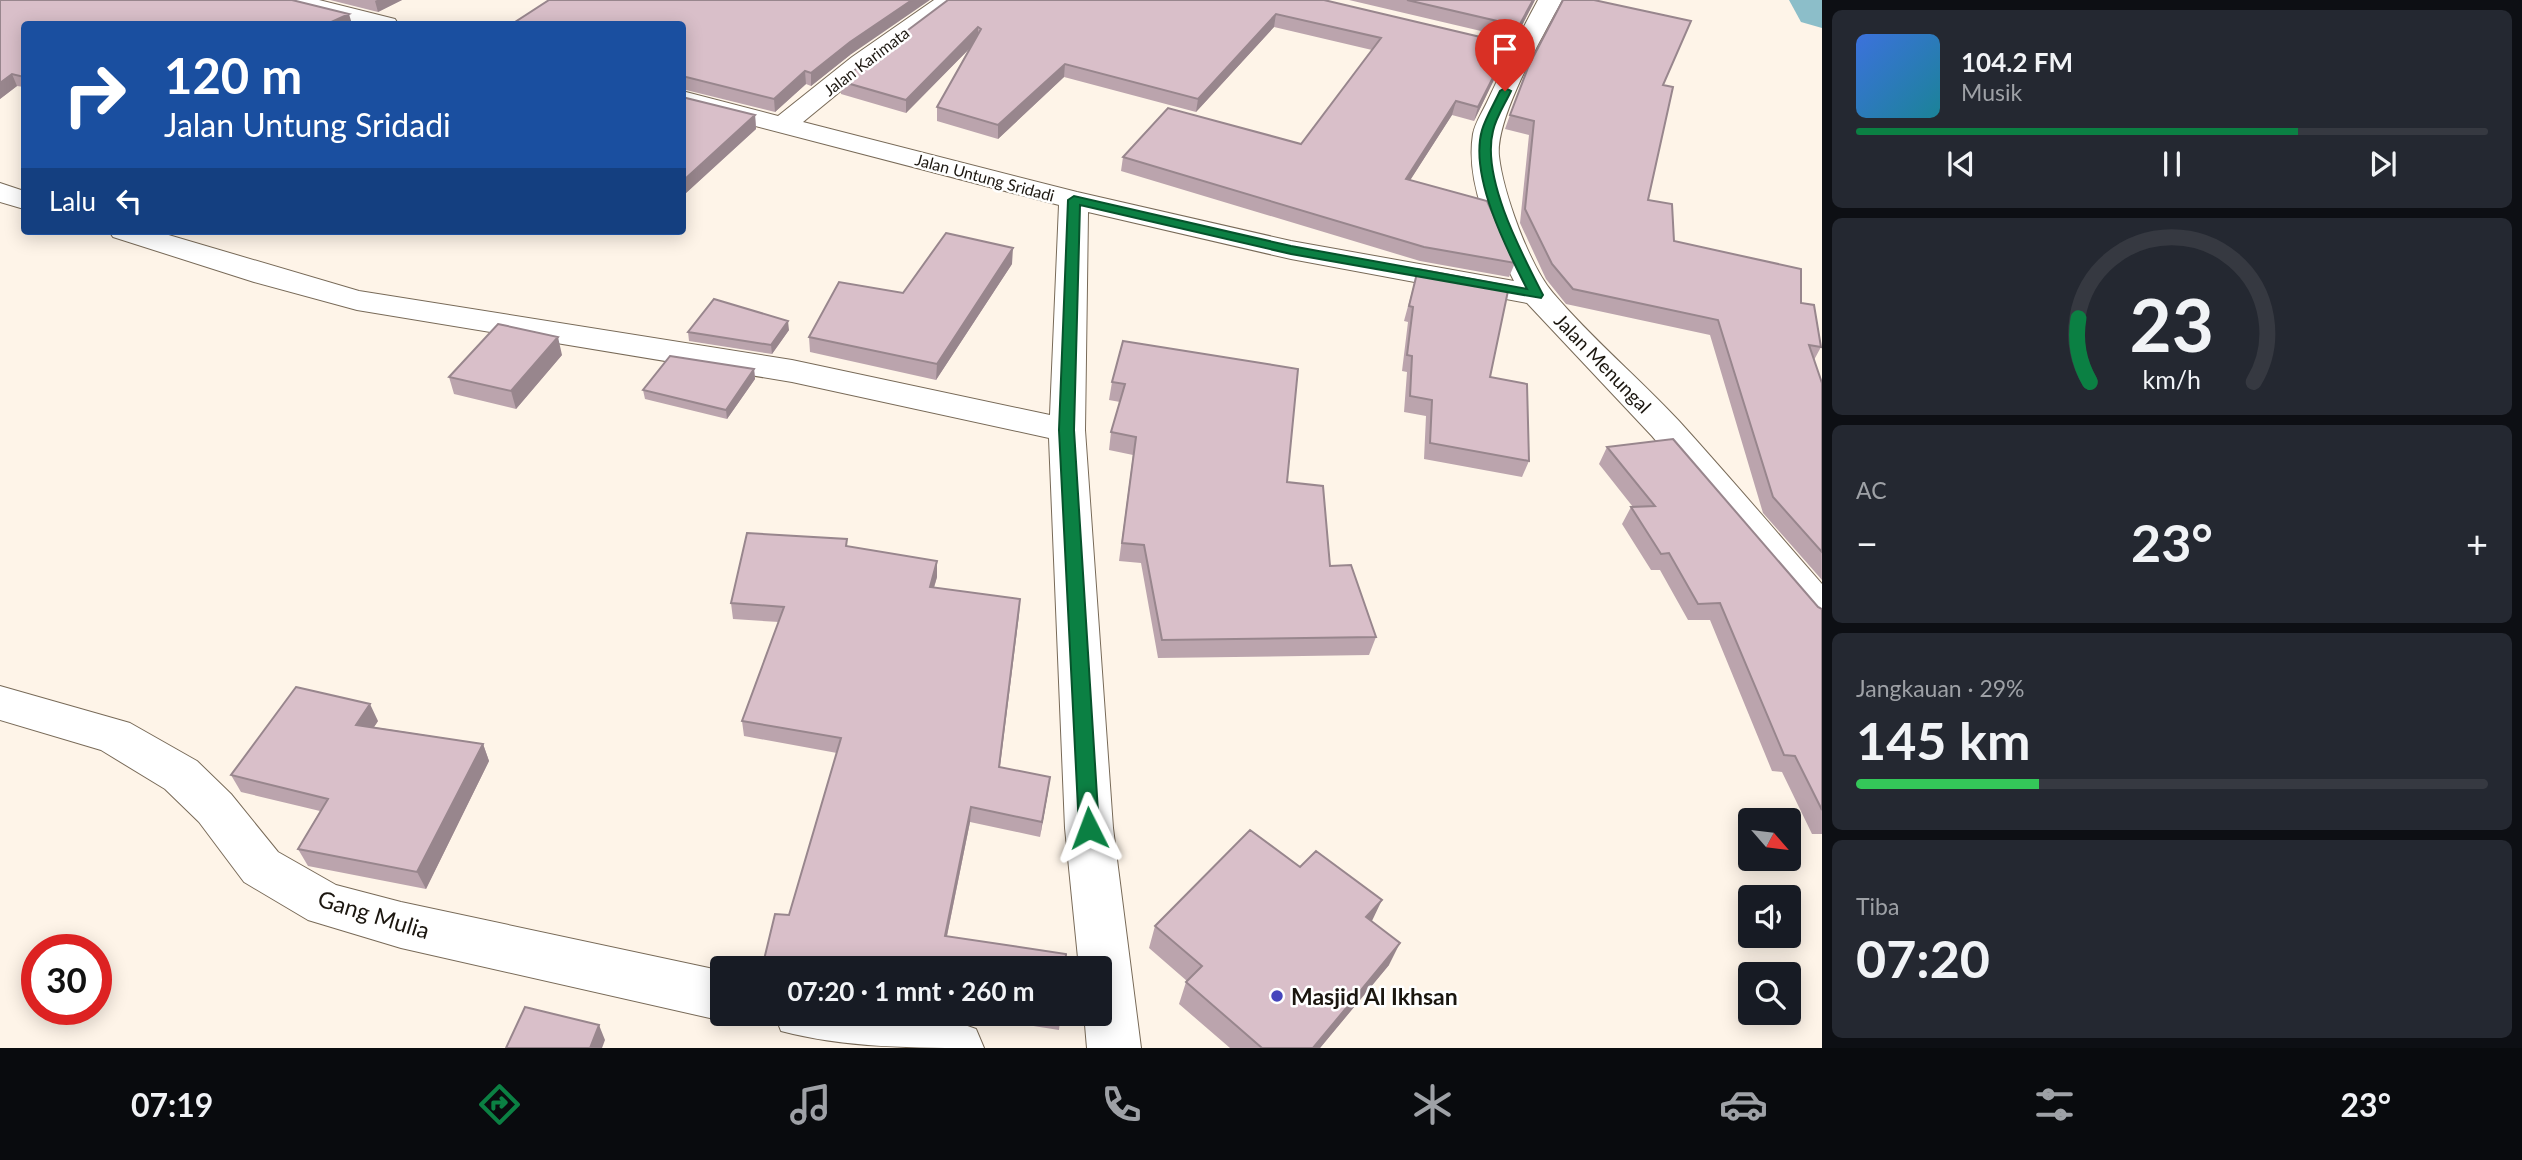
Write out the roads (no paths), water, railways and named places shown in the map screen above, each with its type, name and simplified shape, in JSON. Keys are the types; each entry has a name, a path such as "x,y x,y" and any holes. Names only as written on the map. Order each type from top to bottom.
{"street":[{"path":"291,0 374,21"},
{"name":"Jalan Karimata","path":"784,124 861,62 950,0"},
{"name":"Jalan Menungal","path":"1550,0 1510,48 1487,131 1485,155 1494,197 1507,237 1536,295 1665,428 1822,611"},
{"name":"Jalan Untung Sridadi","path":"686,100 1074,200 1291,250 1536,295"},
{"path":"0,192 21,199"},
{"path":"1074,200 1067,430 1089,828 1114,1048"},
{"path":"138,235 357,300 792,371 1067,430"},
{"name":"Gang Mulia","path":"0,703 114,736 181,775 215,808 261,867 325,904 401,925 710,993"},
{"path":"858,1026 957,1048"}],"waterway":[{"path":"1818,0 1822,10"}],"place":[{"name":"Masjid Al Ikhsan","path":"1277,996"}]}
